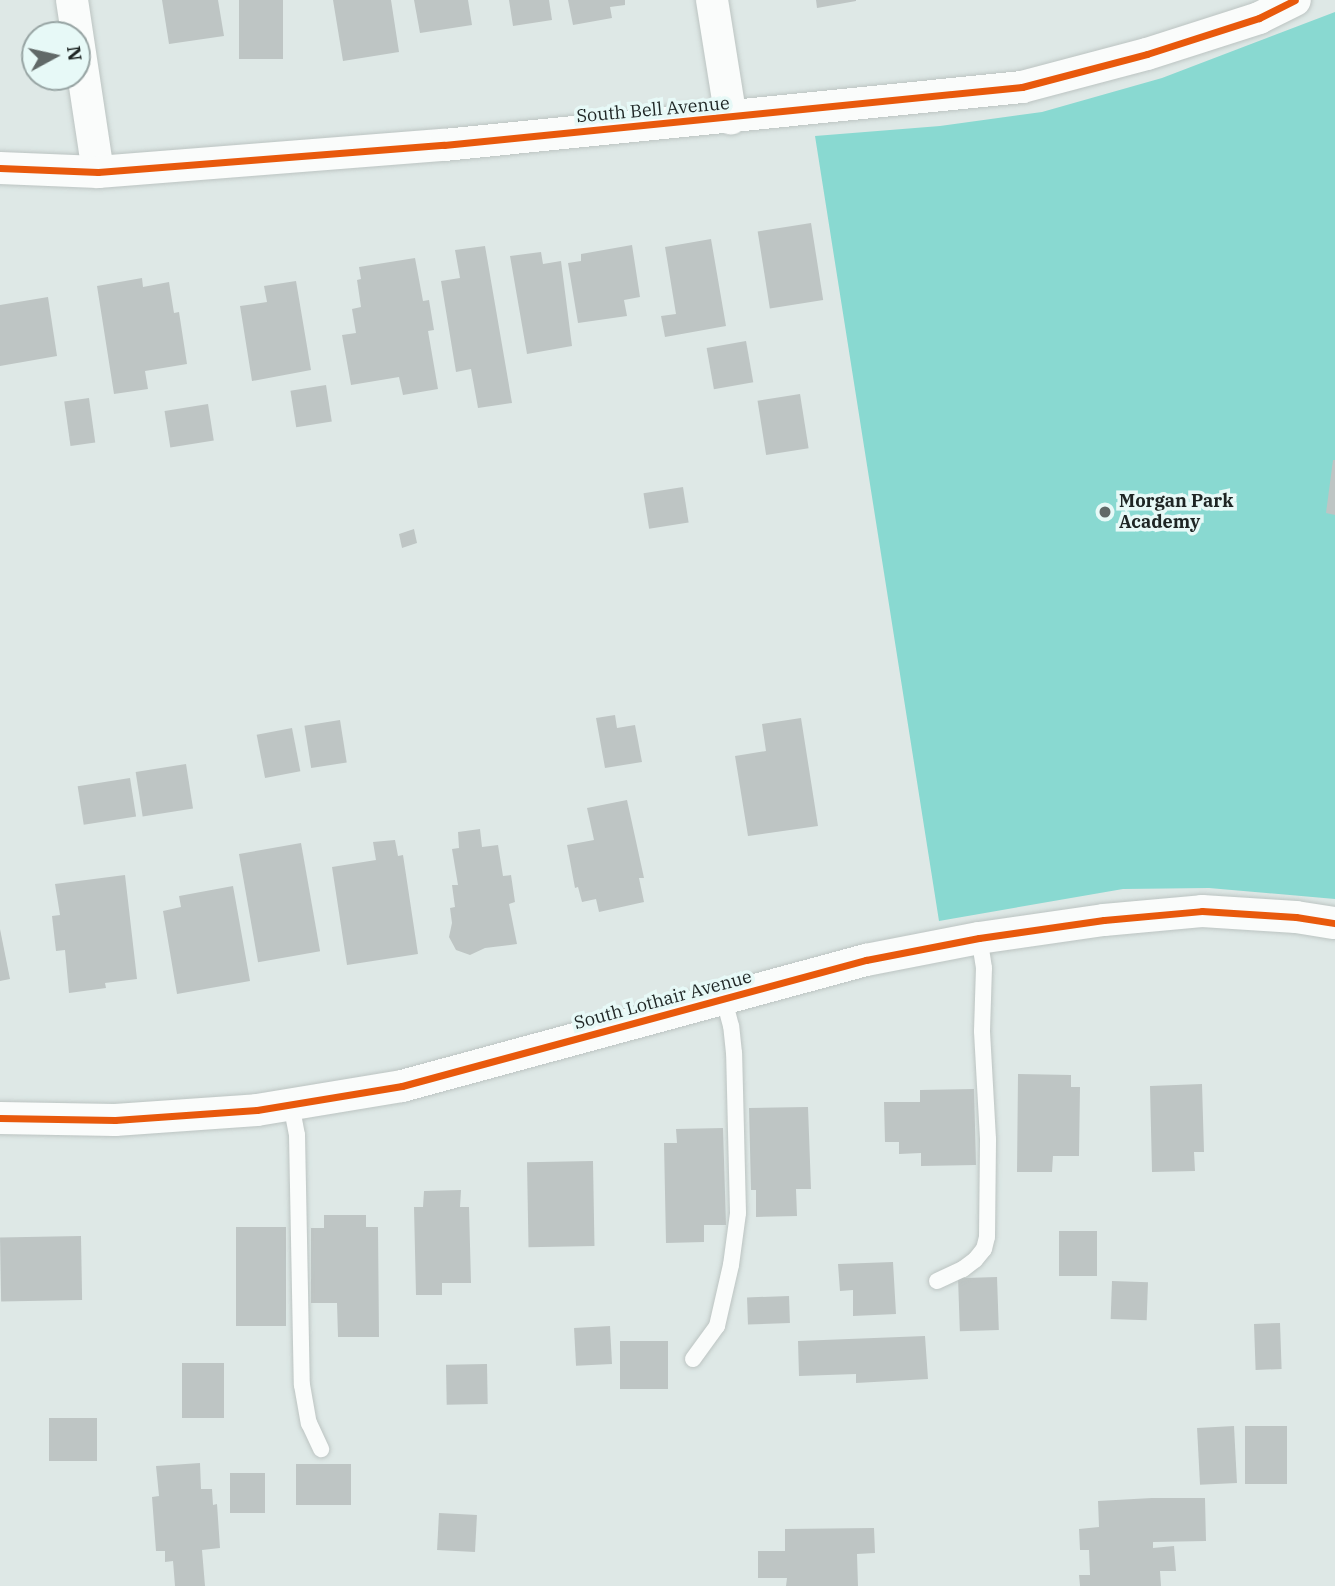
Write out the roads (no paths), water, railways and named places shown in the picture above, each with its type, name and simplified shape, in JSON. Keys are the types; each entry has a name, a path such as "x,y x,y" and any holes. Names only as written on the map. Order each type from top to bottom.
{"street":[{"path":"72,0 98,172"},
{"path":"712,0 731,118"},
{"name":"South Bell Avenue","path":"0,168 98,172 444,145 1022,87 1160,50 1259,18 1296,0"},
{"name":"South Lothair Avenue","path":"0,1118 115,1120 257,1110 402,1086 866,961 979,938 1104,920 1202,911 1296,916 1335,923"}],"lane":[{"path":"937,1281 975,1260 984,1249 987,1237 984,968 979,938"},
{"path":"694,1359 717,1326 738,1213 734,1054 732,1026 724,1000"},
{"path":"291,1104 297,1135 302,1385 309,1423 321,1448"}],"place":[{"name":"Morgan Park Academy","path":"1105,512"}]}
